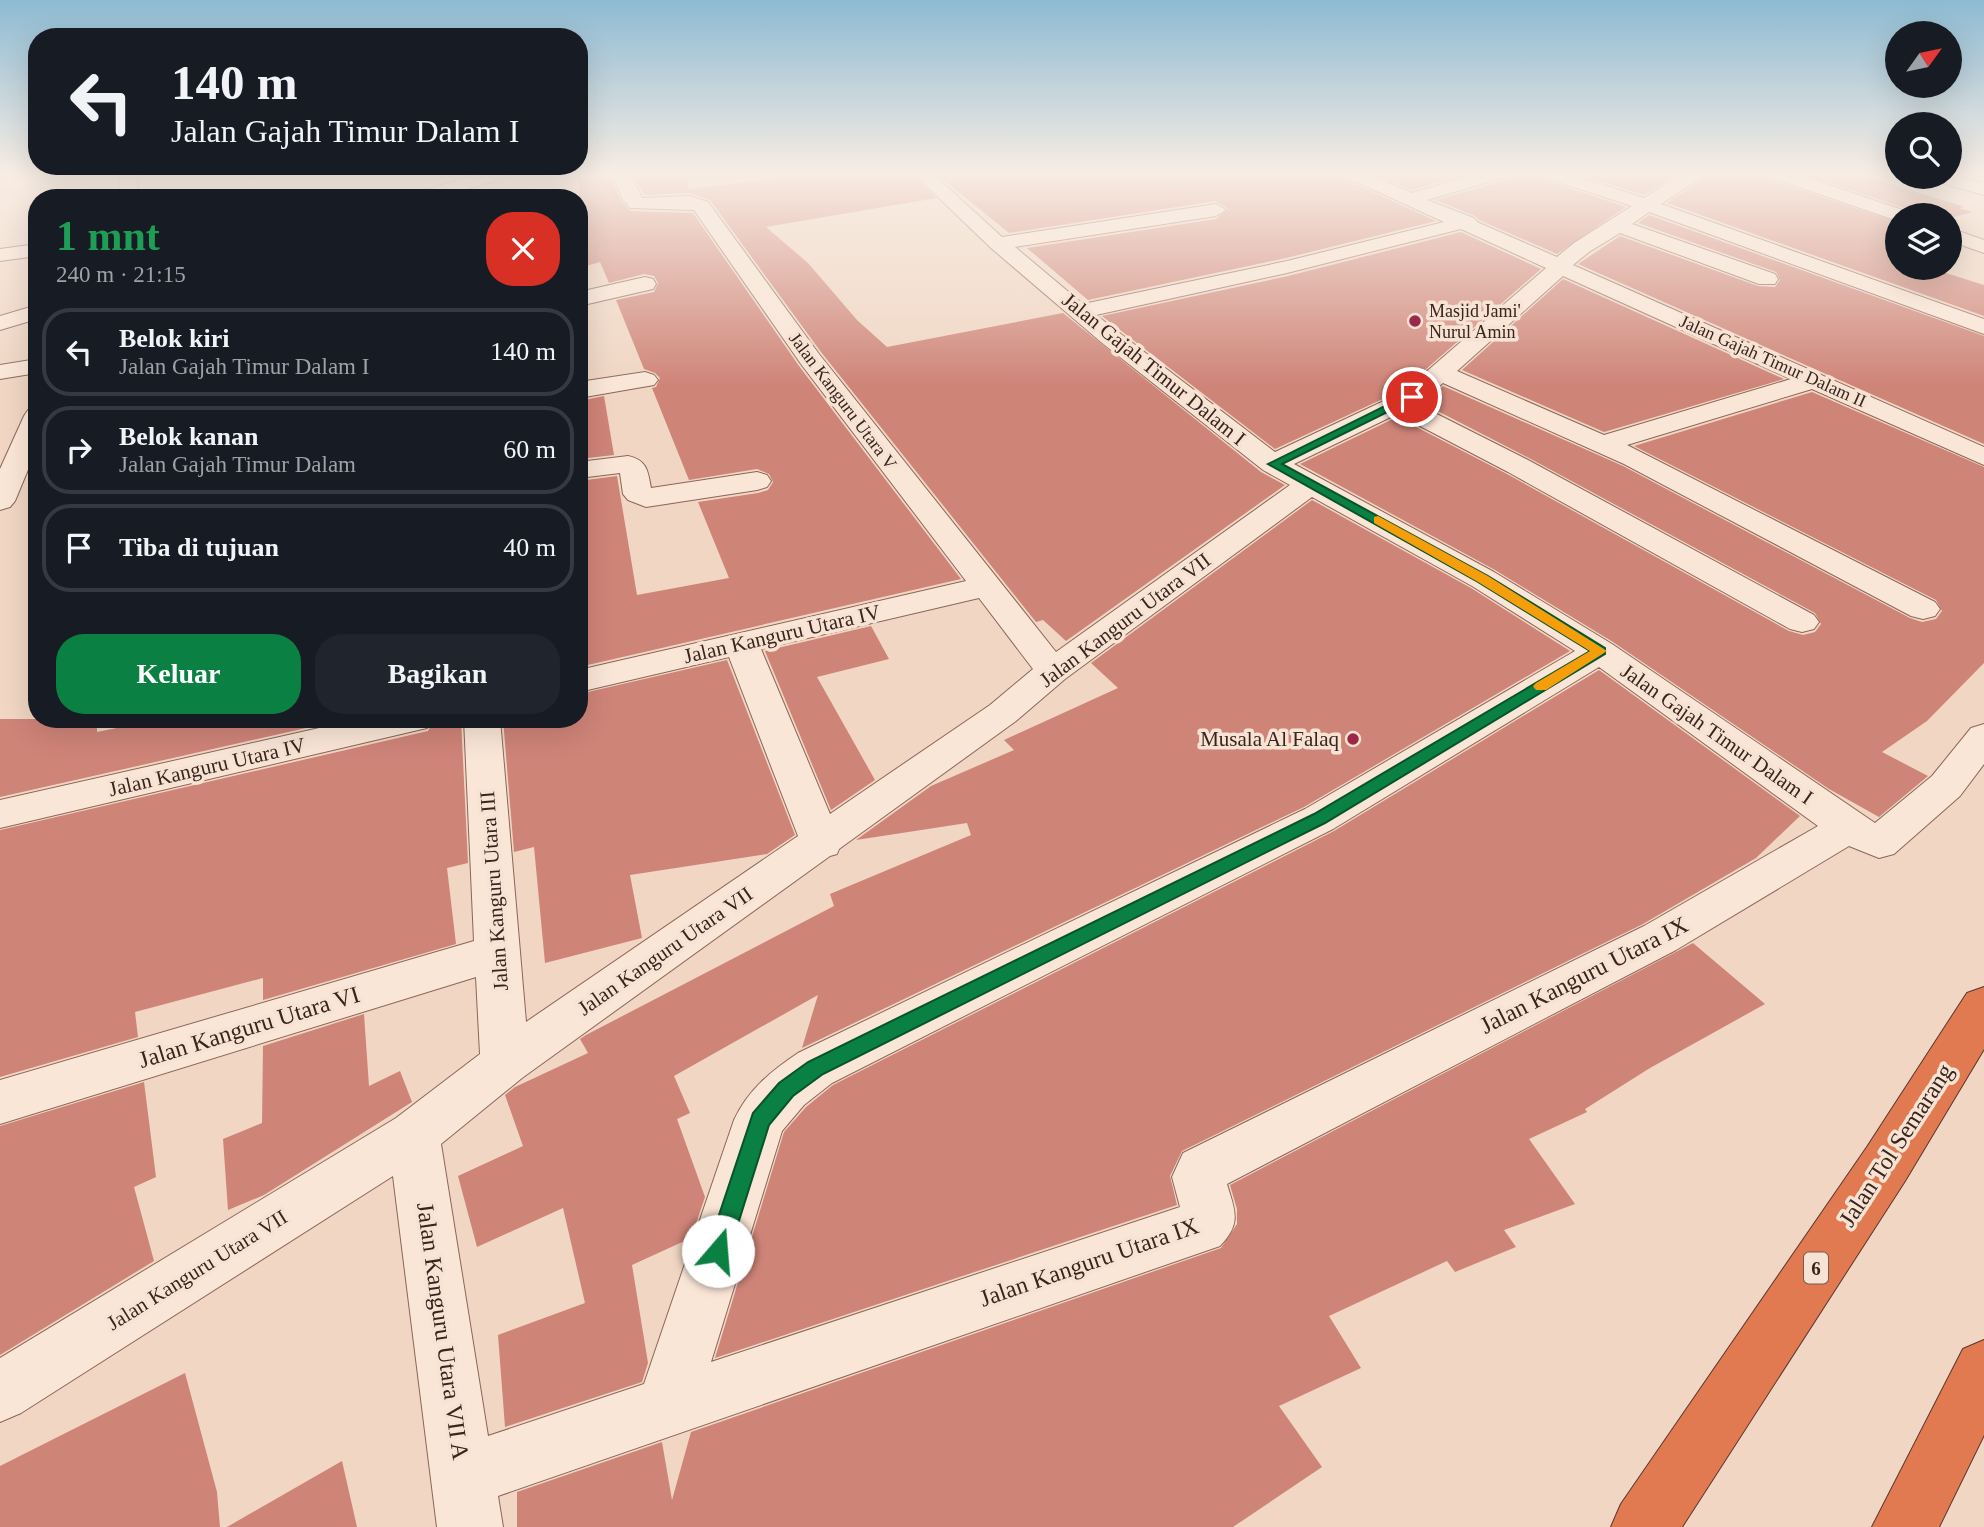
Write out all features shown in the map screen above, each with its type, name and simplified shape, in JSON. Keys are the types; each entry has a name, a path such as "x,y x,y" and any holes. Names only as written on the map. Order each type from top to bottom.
{"highway":[{"name":"Jalan Tol Semarang","path":"1644,1527 1886,1164 1984,1007"},
{"path":"1905,1527 1984,1370"}],"street":[{"name":"Jalan Kanguru Utara V","path":"728,244 810,359 984,587 1052,671"},
{"name":"Jalan Gajah Timur Dalam I","path":"998,244 1109,337 1293,473 1483,579 1600,651 1848,827 1879,843 1946,786 1984,737"},
{"path":"1081,311 1287,267 1378,244"},
{"name":"Jalan Gajah Timur Dalam II","path":"1516,244 1984,457"},
{"name":"Jalan Kanguru Utara VII","path":"0,1391 414,1135 505,1063 822,843 1003,713 1293,473 1397,404 1412,397 1562,265 1572,252 1586,244"},
{"path":"1670,244 1768,279"},
{"path":"1755,244 1984,327"},
{"path":"0,255 28,251"},
{"path":"588,297 645,284"},
{"path":"0,323 28,315"},
{"path":"0,372 28,367"},
{"path":"1439,372 1602,444 1712,498 1923,609"},
{"path":"588,389 645,380"},
{"path":"1602,444 1815,380"},
{"path":"1397,404 1518,466 1802,622"},
{"path":"0,501 10,457 28,430"},
{"path":"588,469 628,464 633,468 638,494 646,498 757,481"},
{"name":"Jalan Kanguru Utara IV","path":"588,679 984,587"},
{"path":"741,643 822,843"},
{"path":"667,1405 760,1120 786,1089 815,1068 1320,819 1600,651"},
{"name":"Jalan Kanguru Utara IV","path":"0,814 375,728"},
{"name":"Jalan Kanguru Utara III","path":"483,728 505,1063"},
{"name":"Jalan Kanguru Utara IX","path":"468,1501 667,1405 1201,1227 1210,1218 1199,1177 1202,1170 1660,938 1848,827"},
{"name":"Jalan Kanguru Utara VI","path":"0,1102 499,952"},
{"name":"Jalan Kanguru Utara VII A","path":"414,1135 468,1501"}],"building":[{"path":"588,244 715,244 799,366 961,579 588,665 588,480 617,476 637,595 729,578 698,502 758,493 768,490 773,482 769,474 757,469 689,480 652,388 656,387 660,378 644,369 616,300 654,292 658,283 654,276 644,274 609,283 600,262 588,265"},
{"path":"742,244 786,244 808,263 857,320 887,347 1063,313 1261,472 1285,485 1066,641 1043,620 1036,622 821,352"},
{"path":"1051,244 1342,244 1088,300 1027,248"},
{"path":"1413,244 1488,244 1541,269 1402,390 1275,449 1102,316 1288,276"},
{"path":"1535,244 1571,244 1557,254"},
{"path":"1608,244 1643,244 1758,286 1775,287 1780,280 1776,272 1698,244 1730,244 1984,336 1984,444 1578,264"},
{"path":"1783,244 1885,244 1885,280 1962,278 1984,285 1984,316"},
{"path":"1563,279 1784,379 1604,432 1462,370"},
{"path":"1443,386 1623,466 1922,622 1936,619 1942,611 1936,600 1634,446 1812,392 1984,467 1984,663 1927,721 1882,752 1928,776 1879,817 1829,789 1613,642 1495,570 1300,464 1397,417 1507,474 1789,631 1803,635 1815,632 1821,624 1815,613 1422,403"},
{"path":"604,396 614,455 588,458 588,399"},
{"path":"1312,500 1471,588 1570,651 1304,807 802,1048 818,995 674,1076 690,1113 677,1119 705,1197 691,1238 632,1265 648,1363 642,1382 505,1427 498,1335 585,1303 563,1208 477,1247 458,1176 523,1146 505,1095 515,1087 588,1053 580,1039 586,1035 834,906 830,894 971,835 967,823 856,840 931,786 1014,750 1004,740 1118,688 1091,663"},
{"path":"871,626 889,659 817,677 875,780 831,810 765,651"},
{"path":"727,660 795,835 767,854 630,875 642,938 545,963 534,847 514,852 504,728 588,728 588,692"},
{"path":"1599,670 1800,816 1756,858 1643,924 1182,1151 1170,1176 1177,1205 715,1358 784,1132 806,1107 833,1085 1334,831"},
{"path":"0,719 28,719 28,728 97,728 97,732 117,728 306,728 0,797"},
{"path":"430,728 461,728 468,863 447,868 456,944 263,1000 263,978 135,1012 138,1037 0,1077 0,830 428,731"},
{"path":"1693,943 1765,1004 1650,1068 1585,1109 1587,1112 1529,1139 1575,1204 1504,1230 1516,1247 1455,1272 1447,1261 1329,1316 1361,1368 1279,1406 1322,1467 1233,1527 517,1527 517,1492 662,1442 672,1500 691,1432 1221,1248 1237,1224 1237,1209 1230,1185"},
{"path":"364,1014 369,1086 400,1071 412,1102 264,1195 228,1210 223,1139 262,1123 263,1046"},
{"path":"144,1082 156,1177 134,1187 154,1261 0,1355 0,1126"},
{"path":"185,1373 217,1492 220,1527 0,1527 0,1466"},
{"path":"342,1461 357,1527 227,1527"}],"slow traffic":[{"path":"1378,520 1483,579 1600,651 1541,686"}],"place":[{"name":"Masjid Jami' Nurul Amin","path":"1415,321"},
{"name":"Musala Al Falaq","path":"1353,739"}],"route":[{"path":"718,1251 760,1120 786,1089 815,1068 1320,819 1600,651 1483,579 1273,464 1412,397"}]}
